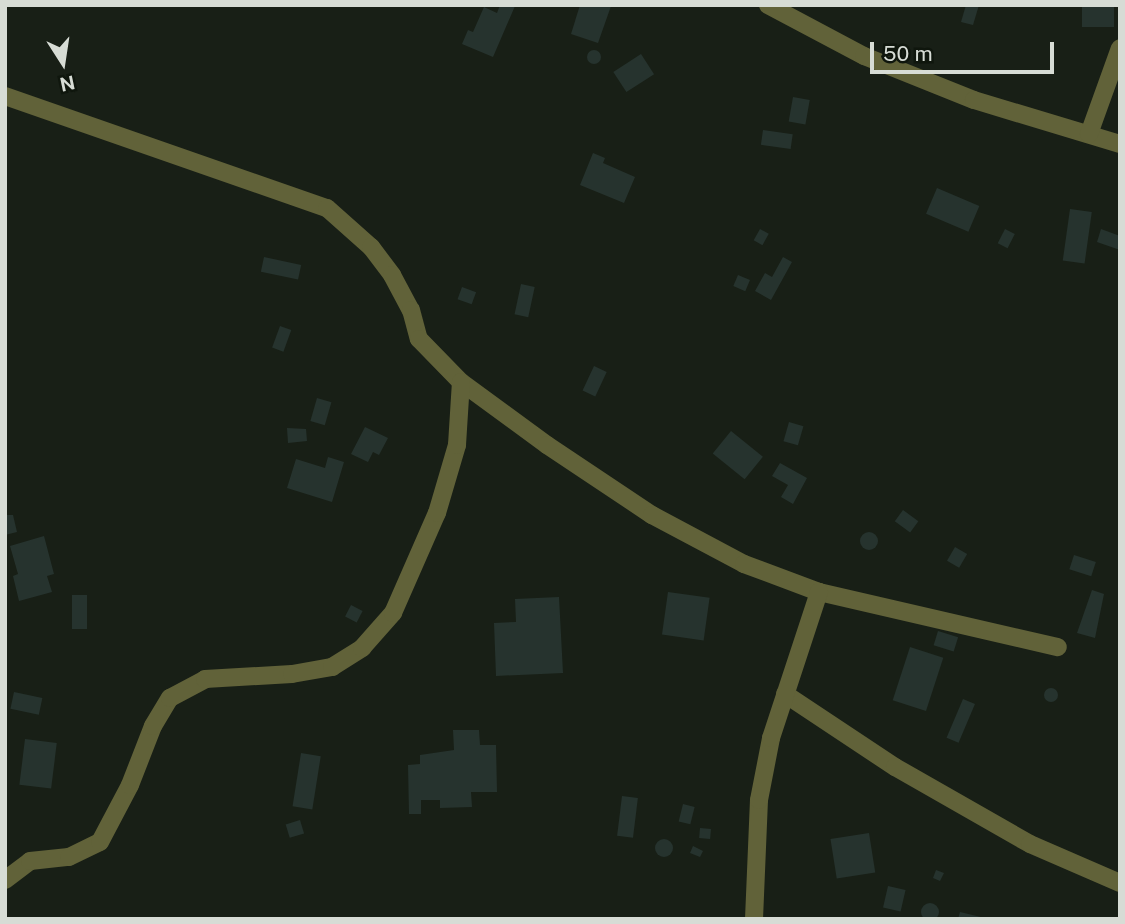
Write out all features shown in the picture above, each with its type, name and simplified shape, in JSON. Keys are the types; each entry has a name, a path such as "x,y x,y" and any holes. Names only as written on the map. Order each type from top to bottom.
{"street":[{"path":"768,5 864,56 950,90 1120,144"},
{"path":"1089,134 1120,48"},
{"path":"5,96 327,208 371,247 392,275 411,310 419,339 461,382 547,445 652,515 744,564 819,592 1058,647"},
{"path":"5,880 30,861 69,857 100,842 130,785 153,726 170,698 205,679 292,674 332,667 362,648 393,613 436,513 457,445 461,382"},
{"path":"754,919 759,800 771,738 819,592"},
{"path":"785,694 895,767 1030,844 1120,883"}],"building":[{"path":"500,5 515,6 493,57 462,44 468,30 473,32 484,7 497,13"},
{"path":"580,5 611,6 598,43 571,34"},
{"path":"966,5 979,5 973,25 961,22"},
{"path":"1082,5 1114,5 1114,27 1082,27"},
{"path":"591,50 597,50 601,57 597,64 591,64 587,60 587,54"},
{"path":"641,54 654,74 626,92 613,72"},
{"path":"793,97 810,100 805,125 789,122"},
{"path":"763,130 793,134 791,149 761,145"},
{"path":"593,153 605,158 603,163 635,177 624,203 580,185"},
{"path":"937,188 979,206 968,232 926,214"},
{"path":"1070,209 1092,212 1085,264 1063,260"},
{"path":"760,229 769,234 762,245 754,240"},
{"path":"1005,229 1015,234 1008,248 998,243"},
{"path":"1101,229 1120,236 1120,250 1097,242"},
{"path":"264,257 301,265 298,280 261,272"},
{"path":"783,257 792,262 771,300 755,291 765,273 772,277"},
{"path":"738,275 750,280 745,291 733,286"},
{"path":"521,284 535,287 528,317 515,314"},
{"path":"462,287 476,292 472,304 458,299"},
{"path":"280,326 291,330 283,352 272,348"},
{"path":"594,366 607,372 595,396 583,390"},
{"path":"317,398 331,402 325,425 310,421"},
{"path":"789,422 803,426 798,445 783,441"},
{"path":"365,427 388,438 379,455 373,452 368,462 351,454"},
{"path":"287,428 306,429 307,441 288,443"},
{"path":"731,431 763,457 745,479 713,454"},
{"path":"328,457 344,462 332,502 287,488 296,459 325,468"},
{"path":"780,463 807,478 793,504 781,497 788,485 772,476"},
{"path":"903,510 918,521 910,532 895,521"},
{"path":"5,515 13,515 17,532 5,535"},
{"path":"869,532 877,537 878,541 873,549 869,550 861,545 860,541 865,533"},
{"path":"44,536 54,574 47,576 52,592 19,601 13,576 18,574 10,546"},
{"path":"955,547 967,554 959,568 947,561"},
{"path":"1074,555 1096,562 1091,576 1069,569"},
{"path":"1092,590 1104,594 1095,638 1077,633"},
{"path":"668,592 710,598 704,640 662,635"},
{"path":"72,595 87,595 87,629 72,629"},
{"path":"559,597 563,673 496,676 494,623 516,622 515,599"},
{"path":"351,605 363,611 357,622 345,617"},
{"path":"938,631 958,637 954,651 934,645"},
{"path":"910,647 943,658 926,711 893,700"},
{"path":"1048,688 1054,688 1058,695 1054,702 1048,702 1044,698 1044,692"},
{"path":"14,692 42,698 39,715 10,709"},
{"path":"963,699 975,704 959,743 947,738"},
{"path":"453,730 479,730 480,745 496,745 497,792 471,792 472,807 440,808 440,800 421,800 421,814 409,814 408,765 420,764 420,755 454,750"},
{"path":"25,739 57,743 51,789 19,785"},
{"path":"301,753 321,756 312,809 293,806"},
{"path":"622,796 638,798 633,838 617,836"},
{"path":"683,804 695,807 690,824 679,821"},
{"path":"300,820 304,833 290,838 286,824"},
{"path":"700,828 711,829 710,839 699,838"},
{"path":"869,833 875,873 837,879 830,839"},
{"path":"660,839 668,839 673,848 671,855 660,857 655,852 655,844"},
{"path":"693,846 703,851 700,857 690,853"},
{"path":"936,870 944,873 940,881 933,878"},
{"path":"888,886 906,890 901,911 883,907"},
{"path":"930,903 936,906 939,912 936,918 930,921 924,918 921,912 924,906"},
{"path":"960,912 985,918 958,919"}]}
